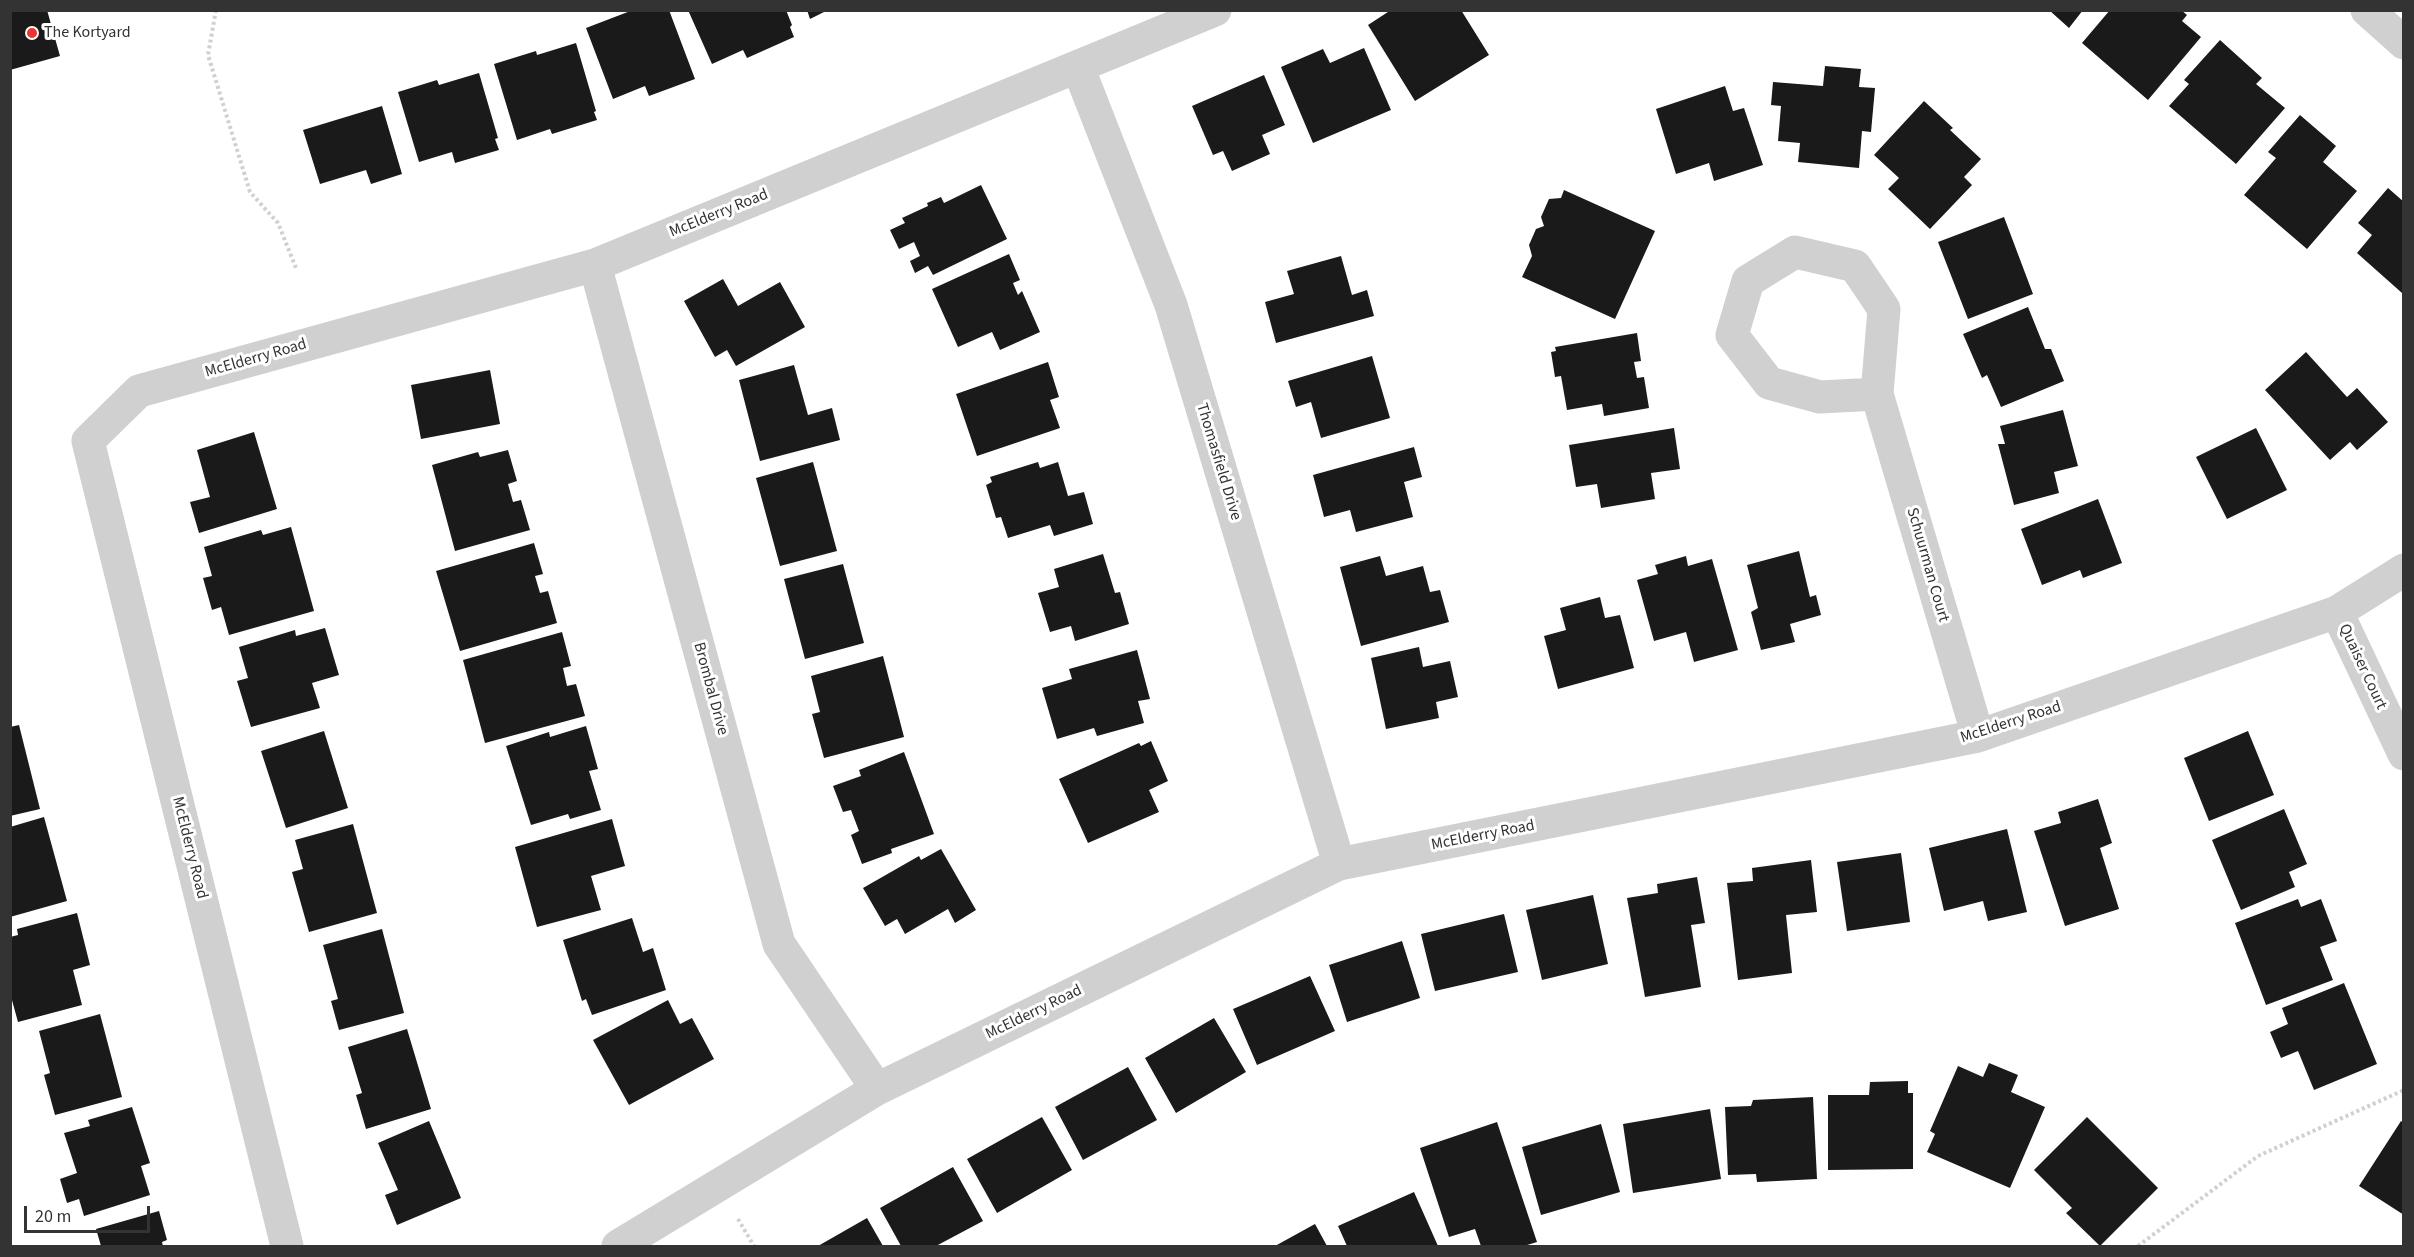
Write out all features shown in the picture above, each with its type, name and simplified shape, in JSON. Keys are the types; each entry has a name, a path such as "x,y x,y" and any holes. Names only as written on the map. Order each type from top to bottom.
{"street":[{"name":"McElderry Road","path":"287,1246 88,441 139,391 595,265 1215,10"},
{"path":"2367,10 2403,43"},
{"name":"Thomasfield Drive","path":"1078,67 1171,305 1339,864"},
{"name":"Schuurman Court","path":"1877,394 1820,397 1769,383 1732,335 1748,281 1795,252 1855,266 1884,309 1877,394 1978,736"},
{"name":"Brombal Drive","path":"595,265 779,944 877,1089"},
{"name":"McElderry Road","path":"618,1246 877,1089 1339,864 1978,736 2337,612 2403,570"},
{"name":"Quaiser Court","path":"2337,612 2403,754"}],"path":[{"path":"216,10 208,55 250,192 278,223 296,268"},
{"path":"2138,1246 2259,1156 2403,1090"}],"building":[{"name":"The Kortyard","path":"10,10 47,10 60,56 10,70"},
{"path":"633,10 669,10 695,79 649,96 645,86 613,99 586,28"},
{"path":"688,10 786,10 794,37 747,58 743,50 712,64"},
{"path":"807,10 828,10 810,19"},
{"path":"1391,10 1461,10 1489,55 1415,101 1368,25"},
{"path":"2049,10 2083,10 2069,28"},
{"path":"2110,10 2181,10 2187,15 2182,21 2201,37 2148,100 2082,43"},
{"path":"2220,40 2262,78 2256,84 2285,108 2236,164 2169,106 2189,84 2184,80"},
{"path":"576,43 597,120 552,134 550,129 517,140 494,64 536,51 537,55"},
{"path":"1364,48 1391,110 1313,143 1281,67 1323,49 1330,63"},
{"path":"1825,66 1861,69 1859,87 1875,88 1871,132 1862,131 1859,168 1798,162 1800,143 1778,141 1781,106 1771,105 1773,82 1823,86"},
{"path":"479,73 498,138 495,139 499,150 455,163 452,152 419,162 398,92 437,80 439,85"},
{"path":"1264,75 1285,125 1262,135 1270,154 1232,171 1223,151 1213,155 1192,106"},
{"path":"1725,86 1733,111 1744,108 1763,165 1714,181 1709,163 1676,174 1656,109"},
{"path":"1924,101 1981,159 1964,177 1972,185 1930,229 1888,189 1899,178 1874,155"},
{"path":"382,106 402,174 371,184 366,170 320,184 303,130"},
{"path":"2300,115 2336,146 2323,162 2357,191 2307,249 2244,195 2276,158 2268,152"},
{"path":"981,185 1007,239 933,275 928,266 915,273 910,261 920,256 914,242 899,249 890,230 905,223 902,218 928,206 927,203 941,197 944,203"},
{"path":"2388,188 2404,202 2402,293 2357,253 2372,235 2358,223"},
{"path":"1564,190 1655,231 1615,319 1522,277 1532,256 1529,245 1536,229 1544,226 1541,217 1549,199 1561,198"},
{"path":"2004,217 2033,294 1968,319 1938,242"},
{"path":"1009,254 1020,280 1013,283 1018,295 1022,291 1040,332 1000,350 992,332 958,347 932,289"},
{"path":"1341,256 1352,295 1367,290 1374,316 1276,343 1265,302 1294,294 1287,271"},
{"path":"723,279 738,306 780,282 805,327 736,366 727,350 715,357 684,301"},
{"path":"2028,307 2045,349 2051,349 2064,381 2001,407 1987,375 1982,378 1963,334"},
{"path":"1637,333 1641,361 1634,362 1637,378 1644,377 1649,408 1604,416 1602,404 1567,410 1561,376 1555,377 1551,352 1556,351 1555,347"},
{"path":"2306,352 2347,397 2357,388 2388,422 2357,450 2350,442 2330,460 2265,390"},
{"path":"1372,356 1390,418 1321,438 1311,402 1296,407 1288,381"},
{"path":"1048,362 1059,397 1050,400 1060,428 977,456 956,394"},
{"path":"794,365 808,415 832,408 840,440 760,461 739,380"},
{"path":"490,370 500,424 421,439 411,385"},
{"path":"2063,410 2078,466 2054,472 2059,493 2014,505 1998,444 2005,444 2000,426"},
{"path":"1674,428 1680,469 1651,473 1655,499 1601,508 1597,484 1576,487 1569,445"},
{"path":"2256,428 2287,490 2227,519 2196,457"},
{"path":"254,432 277,509 199,533 190,502 210,497 197,450"},
{"path":"1414,447 1422,477 1404,482 1413,517 1356,532 1350,510 1324,517 1313,475"},
{"path":"508,450 517,481 508,484 513,502 521,500 530,530 455,551 432,465 478,452 480,457"},
{"path":"813,462 837,551 780,566 756,478"},
{"path":"1038,462 1040,468 1058,462 1068,496 1084,492 1093,524 1054,536 1050,525 1008,538 1001,517 996,518 986,485 992,482 990,477"},
{"path":"2098,499 2122,563 2083,578 2080,570 2042,585 2021,529"},
{"path":"291,527 314,611 229,635 221,607 212,610 203,578 212,576 204,547 261,530 263,535"},
{"path":"534,543 543,574 535,576 540,593 548,591 557,623 460,651 436,571"},
{"path":"1799,551 1810,597 1816,595 1821,615 1790,624 1795,642 1761,650 1751,612 1758,608 1747,565"},
{"path":"1103,554 1115,593 1120,592 1129,624 1075,641 1071,626 1050,632 1038,593 1059,587 1054,569"},
{"path":"1380,556 1386,576 1423,566 1430,592 1440,590 1449,622 1361,646 1340,567"},
{"path":"1686,556 1688,566 1712,559 1738,650 1694,662 1686,632 1654,641 1637,580 1658,574 1655,565"},
{"path":"843,564 864,643 805,659 784,579"},
{"path":"1600,597 1605,618 1620,615 1634,668 1558,689 1544,636 1566,630 1560,608"},
{"path":"325,628 339,675 312,683 320,708 251,727 237,681 248,678 239,647 295,630 296,636"},
{"path":"562,632 571,666 563,668 567,686 576,684 585,716 485,743 463,660"},
{"path":"1419,647 1423,667 1450,661 1458,697 1436,702 1439,718 1386,729 1371,658"},
{"path":"1137,650 1150,699 1138,701 1144,723 1097,736 1094,728 1057,739 1042,688 1072,679 1069,669"},
{"path":"883,656 904,737 824,758 812,714 820,712 811,676"},
{"path":"19,725 40,809 10,816 10,727"},
{"path":"586,726 598,769 589,771 601,810 570,819 568,814 531,825 506,746 549,732 550,737"},
{"path":"324,731 348,808 286,828 261,751"},
{"path":"2248,731 2274,795 2209,821 2184,758"},
{"path":"1151,741 1168,781 1149,790 1159,812 1088,843 1059,779 1139,743 1141,746"},
{"path":"904,752 934,834 891,849 892,853 862,864 851,835 859,831 851,810 843,812 833,786 861,776 859,770"},
{"path":"2098,799 2112,843 2100,848 2119,909 2065,926 2034,831 2061,823 2058,812"},
{"path":"2284,809 2307,864 2289,872 2295,887 2241,910 2212,840"},
{"path":"44,817 67,901 10,917 10,827"},
{"path":"612,819 625,866 591,876 601,910 537,927 515,847"},
{"path":"353,824 377,913 309,932 292,872 303,869 295,840"},
{"path":"2007,829 2027,912 1988,921 1983,901 1944,911 1929,848"},
{"path":"941,849 976,910 955,923 948,909 905,934 897,919 885,926 863,888 919,856 921,860"},
{"path":"1901,853 1910,922 1847,931 1837,862"},
{"path":"1811,860 1817,912 1786,915 1792,973 1738,980 1727,883 1753,881 1752,868"},
{"path":"1697,877 1705,923 1691,925 1701,987 1645,997 1627,898 1658,893 1657,884"},
{"path":"1593,895 1608,964 1542,980 1526,910"},
{"path":"2298,899 2301,907 2321,899 2337,941 2320,947 2333,980 2266,1005 2235,923"},
{"path":"77,913 90,965 73,970 82,1005 18,1022 10,993 10,937 18,935 17,929"},
{"path":"1504,914 1518,972 1435,991 1421,934"},
{"path":"632,918 643,952 653,948 666,990 592,1015 586,999 582,1001 563,940"},
{"path":"382,929 404,1013 339,1030 331,1001 338,999 323,945"},
{"path":"1402,941 1420,998 1347,1022 1329,965"},
{"path":"1310,976 1335,1031 1257,1065 1233,1009"},
{"path":"2344,983 2377,1064 2314,1090 2298,1051 2281,1058 2270,1032 2288,1024 2282,1008"},
{"path":"668,1000 680,1024 692,1018 714,1059 629,1105 593,1040"},
{"path":"100,1014 122,1097 55,1115 44,1075 50,1073 39,1031"},
{"path":"1214,1018 1246,1072 1176,1113 1145,1058"},
{"path":"407,1029 431,1109 366,1129 356,1095 362,1093 348,1047"},
{"path":"1989,1063 2018,1075 2011,1092 2045,1107 2010,1188 1927,1152 1935,1134 1930,1131 1958,1066 1983,1077"},
{"path":"1128,1067 1157,1120 1083,1160 1055,1107"},
{"path":"1908,1081 1908,1093 1913,1093 1913,1169 1828,1170 1828,1095 1869,1095 1870,1082"},
{"path":"1813,1097 1817,1179 1757,1182 1756,1174 1728,1175 1725,1107 1751,1106 1753,1100"},
{"path":"132,1107 150,1163 141,1166 150,1195 84,1216 79,1199 67,1203 60,1179 77,1173 64,1133 90,1126 88,1120"},
{"path":"1710,1109 1721,1179 1633,1193 1623,1124"},
{"path":"1042,1117 1072,1170 997,1213 967,1159"},
{"path":"2087,1117 2158,1188 2100,1246 2066,1213 2072,1208 2034,1170"},
{"path":"429,1121 461,1198 397,1225 385,1195 398,1190 378,1143"},
{"path":"2401,1121 2404,1123 2404,1215 2359,1186"},
{"path":"1497,1122 1537,1242 1524,1246 1481,1246 1475,1229 1449,1237 1420,1148"},
{"path":"1601,1124 1620,1192 1541,1215 1522,1147"},
{"path":"953,1167 983,1221 936,1246 901,1246 880,1208"},
{"path":"1414,1192 1438,1246 1347,1246 1338,1226"},
{"path":"159,1211 167,1240 162,1242 163,1246 101,1246 96,1229"},
{"path":"867,1218 883,1246 818,1246"},
{"path":"1315,1224 1327,1246 1275,1246"}],"place":[{"name":"The Kortyard","path":"32,33"}]}
